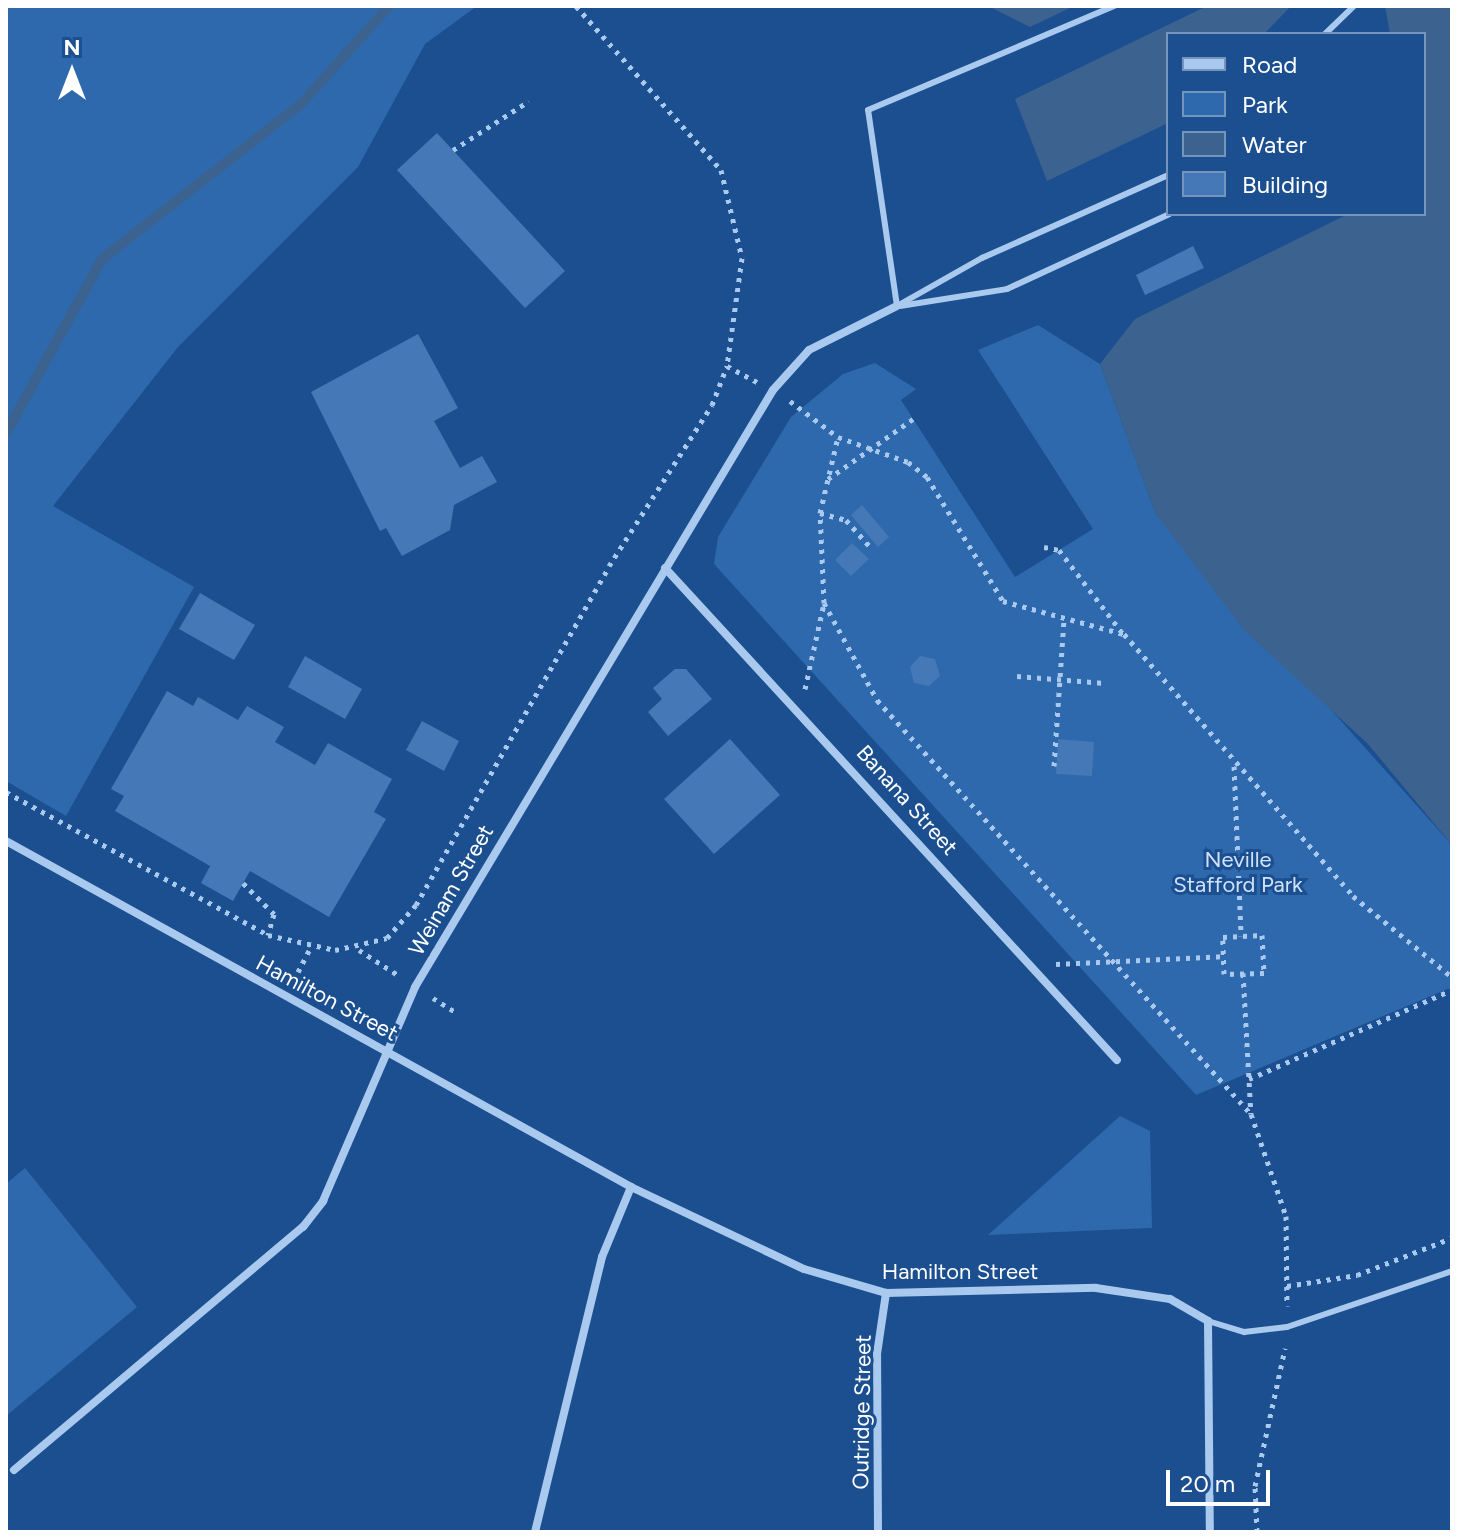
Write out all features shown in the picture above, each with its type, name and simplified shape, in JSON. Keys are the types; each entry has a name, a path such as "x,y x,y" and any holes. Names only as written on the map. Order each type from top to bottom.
{"street":[{"name":"Weinam Street","path":"14,1470 303,1227 340,1172 383,1048 773,390 809,350 897,306"},
{"name":"Banana Street","path":"665,568 801,709 1117,1060"},
{"name":"Hamilton Street","path":"6,841 631,1187 804,1269 886,1293 1138,1291 1208,1321"},
{"path":"535,1532 602,1257 631,1187"},
{"name":"Outridge Street","path":"878,1532 877,1354 886,1293"},
{"path":"1208,1321 1210,1532"}],"lane":[{"path":"897,306 868,110 1114,6"},
{"path":"1327,32 1354,6"},
{"path":"897,306 982,258 1166,176"},
{"path":"897,306 1007,289 1166,215"},
{"path":"1208,1321 1244,1332 1287,1327 1452,1271"}],"path":[{"path":"6,792 268,935 311,947 358,949 404,922 609,566 712,405 727,366 742,258 739,221 721,170 576,6"},
{"path":"453,150 529,101"},
{"path":"727,366 773,390 838,437 867,450 908,462 927,477 1003,601 1124,634"},
{"path":"827,480 913,419"},
{"path":"801,709 824,603 820,513 838,437"},
{"path":"820,513 846,520 872,549"},
{"path":"1044,547 1059,550 1234,766 1353,896 1452,977"},
{"path":"824,603 877,700 1118,961 1251,1114"},
{"path":"1054,766 1064,619"},
{"path":"1017,676 1105,683"},
{"path":"1234,766 1241,936"},
{"path":"243,883 274,914 268,935"},
{"path":"1262,935 1264,973 1224,974 1223,937 1241,936 1262,935"},
{"path":"298,972 311,947"},
{"path":"1033,965 1223,956"},
{"path":"1243,973 1251,1114 1286,1216 1287,1327 1255,1486 1257,1532"},
{"path":"1249,1079 1452,990"},
{"path":"1287,1286 1357,1275 1452,1238"}],"green space":[{"path":"6,6 477,6 425,44 358,167 178,347 53,506 194,587 66,816 6,781"},
{"name":"Neville Stafford Park","path":"1038,325 1100,364 1156,514 1452,845 1452,987 1196,1095 714,564 718,537 791,417 843,374 875,363 916,389 901,400 1015,577 1093,529 978,350"},
{"path":"1120,1116 1150,1131 1152,1228 988,1235"},
{"path":"25,1168 137,1307 6,1416 6,1184"}],"water":[{"path":"988,6 1074,6 1030,27"},
{"path":"1207,6 1291,6 1266,32 1166,32 1166,124 1047,181 1015,99"},
{"path":"1385,6 1452,6 1452,845 1368,744 1245,631 1156,514 1100,364 1135,319 1344,216 1426,216 1426,32 1390,32"}],"building":[{"path":"437,133 565,271 525,308 397,170"},
{"path":"1193,246 1204,268 1145,295 1136,275"},
{"path":"418,334 458,408 434,421 460,468 482,456 497,482 454,505 450,530 402,556 386,528 380,531 311,392"},
{"path":"862,505 889,537 878,547 851,515"},
{"path":"852,543 869,559 851,576 835,560"},
{"path":"200,593 255,625 234,660 179,629"},
{"path":"305,656 362,689 345,719 288,687"},
{"path":"920,656 935,659 940,676 929,686 914,683 910,667"},
{"path":"675,669 686,669 712,699 668,736 648,712 662,699 653,688"},
{"path":"167,691 193,706 198,697 238,720 247,706 284,727 275,742 315,765 328,743 392,779 374,812 386,819 329,917 250,871 233,901 201,883 210,866 115,811 124,796 111,789"},
{"path":"422,721 459,741 444,771 406,750"},
{"path":"730,739 780,795 714,854 664,799"},
{"path":"1058,739 1094,742 1092,776 1056,774"}],"waterway":[{"path":"6,433 102,259 300,105 389,6"}]}
